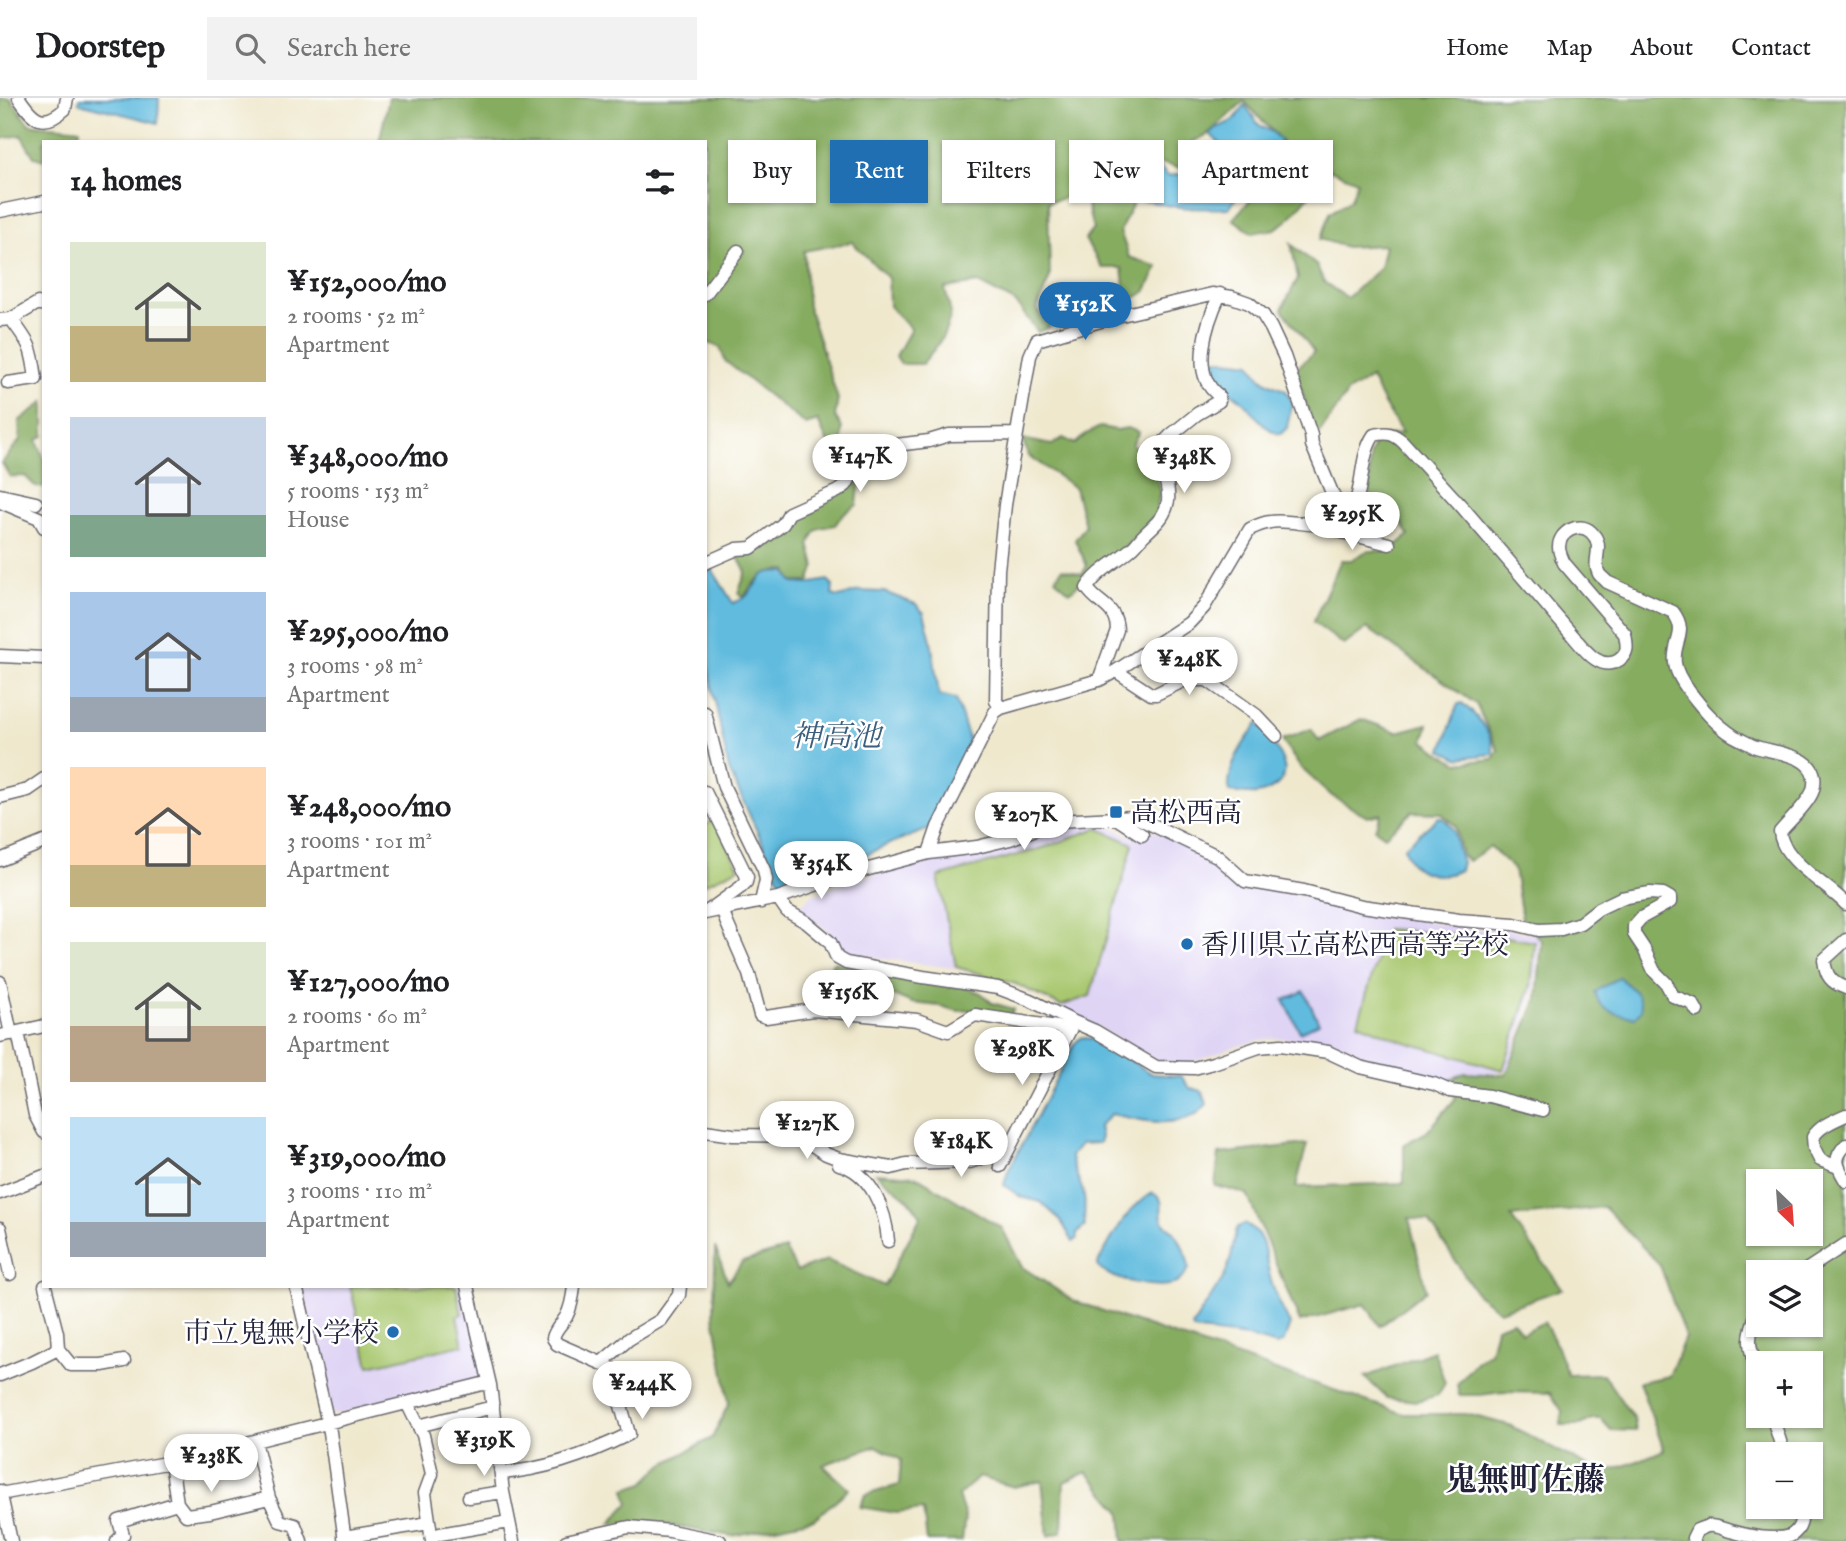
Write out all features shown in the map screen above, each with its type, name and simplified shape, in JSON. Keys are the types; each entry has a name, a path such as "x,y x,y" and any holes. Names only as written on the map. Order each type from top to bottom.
{"street":[{"path":"19,98 27,111 37,119 47,120 65,109 67,98"},
{"path":"0,211 42,202"},
{"path":"707,291 737,251"},
{"path":"1099,680 1117,630 1116,622 1111,610 1087,587 1134,547 1165,512 1168,499 1166,480 1158,448 1197,414 1219,401 1203,371 1203,346 1211,313 1220,294"},
{"path":"1001,708 996,701 998,570 1004,505 1030,356 1037,340 1117,316 1220,294 1249,303 1263,314 1284,356 1342,532 1389,544"},
{"path":"8,383 36,379 28,341 5,319 38,303 42,304"},
{"path":"929,853 938,827 995,712 1099,680 1189,623 1204,607 1250,529 1272,521 1337,522 1354,507 1368,444 1374,435 1385,432 1395,435 1403,442 1590,656 1602,663 1614,663 1624,657 1628,648 1625,634 1564,563 1559,544 1567,531 1578,527 1589,530 1596,538 1599,548 1599,574 1607,582 1673,612 1679,620 1680,633 1674,661 1677,672 1715,722 1753,746 1800,758 1808,764 1814,777 1813,790 1780,832 1780,841 1793,858 1846,904"},
{"path":"707,562 737,549 751,548 783,524 789,513 838,491 846,485 859,463 879,447 929,441 949,435 1017,434"},
{"path":"0,497 36,503"},
{"path":"0,497 3,503 39,518 42,523"},
{"path":"0,656 42,658"},
{"path":"1116,671 1150,694 1156,694 1185,680 1207,680 1256,715 1276,736"},
{"path":"707,721 724,787 764,870 766,880 761,902"},
{"path":"0,797 28,790 42,780"},
{"path":"707,796 747,877 741,887 707,912"},
{"path":"707,913 778,898 835,878 929,853 977,847 1010,839 1056,821 1136,817 1217,856 1245,881 1304,891 1362,906 1459,920 1514,924 1539,930 1561,929 1580,923 1598,909 1621,898 1650,893 1663,894 1670,898 1670,902 1641,918 1634,926 1634,934 1654,971 1666,983 1673,996 1693,1004 1697,1010"},
{"path":"1116,818 1142,835"},
{"path":"0,860 42,843"},
{"path":"778,898 787,911 806,922 830,942 837,958 846,963 999,988 1030,1000 1072,1028"},
{"path":"723,910 749,974 760,1015 766,1017 813,1010 917,1020 948,1031 975,1014 1095,1031 1156,1067 1194,1068 1259,1047 1281,1045 1328,1052 1360,1067 1434,1084 1450,1091 1489,1096 1543,1110"},
{"path":"1846,940 1824,960 1825,971 1835,984 1846,988"},
{"path":"0,982 10,1034 35,1115 42,1128"},
{"path":"10,1034 42,1026"},
{"path":"1000,1166 1072,1028"},
{"path":"1838,1167 1819,1160 1812,1138 1817,1130 1846,1115"},
{"path":"707,1131 733,1135 798,1136 839,1159 891,1168 906,1164 970,1162 1008,1149"},
{"path":"1846,1145 1837,1159 1838,1167 1846,1181"},
{"path":"827,1154 827,1158 833,1163 850,1167 871,1189 887,1230 888,1241"},
{"path":"0,1193 42,1178"},
{"path":"1,1233 10,1274"},
{"path":"1821,1260 1846,1244"},
{"path":"46,1288 57,1333 58,1349 71,1365 102,1365 124,1361"},
{"path":"296,1288 328,1422 344,1539 429,1523"},
{"path":"467,1288 490,1385 503,1492 513,1541"},
{"path":"501,1473 517,1472 578,1455 629,1434 610,1367 557,1344 553,1338 555,1330 566,1317 574,1288"},
{"path":"601,1363 629,1339 660,1320 679,1295 680,1288"},
{"path":"0,1375 32,1363 58,1349"},
{"path":"11,1541 0,1493 170,1462 482,1384 490,1385"},
{"path":"407,1403 423,1435 432,1474 425,1493 429,1523 436,1537 509,1522"},
{"path":"422,1425 493,1408"},
{"path":"255,1441 269,1498 280,1521 295,1525 301,1541"},
{"path":"170,1462 177,1503 186,1515 269,1498"},
{"path":"469,1497 503,1492"},
{"path":"117,1541 123,1535 119,1521 177,1503"},
{"path":"1694,1541 1698,1530 1708,1526 1754,1537 1785,1538 1794,1534 1802,1519"},
{"path":"566,1541 629,1527 670,1531 720,1541"}],"shaded area":[{"name":"香川県立高松西高等学校","path":"1104,824 1138,839 1144,827 1198,850 1236,881 1321,900 1335,906 1473,929 1503,929 1540,935 1534,989 1507,1071 1442,1082 1423,1072 1366,1057 1335,1042 1277,1038 1259,1040 1196,1061 1160,1062 1015,985 953,968 840,953 826,929 796,910 812,895 853,880 926,861 1000,847 1055,826"},
{"name":"市立鬼無小学校","path":"303,1288 464,1288 486,1375 481,1380 334,1415 329,1412"}],"green space":[{"path":"0,98 10,98 29,124 80,129 78,140 42,140 42,159 34,157 21,135 0,139"},
{"path":"389,98 1846,98 1846,1541 1123,1541 1121,1512 1087,1472 1064,1482 1062,1532 1048,1536 1042,1481 1014,1487 979,1477 958,1496 965,1516 962,1541 927,1541 923,1510 896,1513 860,1507 865,1495 899,1485 901,1460 876,1446 823,1465 849,1489 814,1519 732,1536 650,1522 610,1524 629,1503 625,1489 644,1483 662,1465 712,1438 729,1403 714,1316 715,1247 728,1282 742,1262 785,1249 797,1271 827,1260 884,1286 921,1216 909,1200 876,1173 916,1176 1002,1228 1022,1267 1074,1301 1404,1414 1466,1414 1509,1425 1601,1473 1664,1450 1639,1382 1669,1376 1685,1337 1660,1265 1604,1207 1511,1217 1562,1289 1500,1311 1477,1294 1429,1221 1409,1218 1426,1290 1380,1326 1365,1304 1300,1322 1247,1194 1215,1186 1219,1154 1307,1144 1296,1187 1404,1183 1404,1144 1427,1132 1456,1098 1446,1082 1464,1073 1506,1075 1537,999 1542,941 1522,918 1514,869 1490,847 1468,861 1462,856 1455,825 1441,813 1412,812 1385,836 1375,829 1381,814 1367,817 1332,796 1300,767 1282,740 1311,729 1319,741 1361,719 1397,732 1428,724 1424,741 1458,763 1493,759 1498,750 1476,704 1367,628 1344,645 1313,622 1341,560 1351,560 1367,551 1390,551 1409,535 1397,515 1369,501 1370,454 1378,437 1402,433 1371,378 1348,392 1317,437 1295,370 1314,352 1282,309 1298,278 1291,244 1317,266 1324,282 1347,298 1380,268 1385,245 1346,247 1320,239 1330,213 1351,199 1357,181 1333,171 1333,140 1280,140 1244,101 1207,135 1196,140 1178,140 1178,168 1164,164 1164,140 1069,140 1069,197 1055,200 1055,140 942,140 942,203 1048,203 1050,277 1037,309 1050,327 1038,332 1015,302 978,283 945,288 950,315 940,341 922,364 901,364 896,356 911,329 889,306 888,278 852,242 804,251 808,306 838,399 835,416 842,428 842,443 854,465 851,468 829,445 818,421 806,425 725,361 720,347 707,343 707,140 379,140"},
{"path":"1086,203 1133,203 1120,231 1129,257 1158,267 1145,292 1126,303 1122,268 1102,268 1085,239 1093,229"},
{"path":"1247,203 1303,203 1287,221 1275,229 1252,233 1233,219"},
{"path":"42,404 42,437 37,440 42,454 42,487 36,487 25,476 10,477 2,463 20,440 19,421"},
{"path":"1100,427 1117,430 1127,428 1139,432 1132,445 1153,459 1160,489 1156,514 1129,544 1070,592 1055,579 1062,569 1082,574 1087,566 1075,540 1085,526 1075,488 1029,456 1022,439 1052,445 1063,438 1075,444"},
{"path":"855,477 860,477 857,505 843,514 835,525 820,528 815,532 809,544 815,566 809,582 792,582 787,570 771,572 760,576 743,598 738,593 746,572 735,552 764,549 784,530 789,519 813,512 819,502"},
{"path":"715,820 739,868 707,883 707,824"},
{"path":"1097,828 1133,844 1090,996 1061,1006 1016,984 956,967 938,877 1046,847"},
{"path":"1386,929 1501,936 1535,942 1531,985 1503,1070 1402,1041 1358,1023"},
{"path":"833,962 965,987 981,993 992,1003 1014,1009 1010,1015 958,1011 912,1003 857,980 834,978 829,970"},
{"path":"350,1288 456,1288 462,1314 457,1316 463,1345 369,1366"},
{"path":"1513,1321 1522,1333 1544,1322 1568,1375 1603,1374 1634,1419 1636,1431 1611,1430 1601,1419 1592,1419 1581,1425 1561,1425 1562,1411 1550,1393 1459,1395 1457,1384 1476,1362 1490,1352 1496,1327"},
{"path":"1434,1351 1445,1383 1438,1395 1417,1401 1387,1398 1365,1377"}],"water":[{"path":"79,98 159,98 158,123 79,103"},
{"path":"1245,105 1259,125 1279,140 1216,140 1210,134 1234,120"},
{"path":"1164,172 1168,176 1178,174 1178,203 1233,203 1229,208 1214,209 1156,203 1164,203"},
{"path":"1217,359 1251,363 1265,381 1285,390 1292,401 1287,428 1281,434 1269,429 1239,398 1215,383 1211,375 1211,362"},
{"name":"神高池","path":"712,569 733,603 744,598 764,575 776,571 786,572 793,583 806,584 828,580 833,586 832,595 839,597 859,591 884,592 916,604 924,613 939,695 956,699 970,743 927,830 859,858 857,863 783,888 729,770 707,663 707,570"},
{"path":"1462,703 1488,732 1493,754 1458,758 1442,750 1458,704"},
{"path":"1258,723 1284,766 1281,781 1262,793 1229,792 1233,764"},
{"path":"1439,817 1453,830 1462,862 1460,870 1434,875 1412,864 1404,847"},
{"path":"1619,977 1640,1000 1641,1010 1635,1017 1612,1012 1598,1000 1595,992"},
{"path":"1304,991 1319,1023 1300,1032 1284,1000"},
{"path":"1081,1037 1097,1040 1152,1074 1181,1076 1190,1088 1202,1091 1207,1104 1196,1114 1173,1121 1152,1122 1111,1114 1099,1126 1099,1143 1081,1144 1071,1156 1084,1196 1085,1226 1077,1233 1077,1239 1073,1242 1061,1221 1041,1202 1021,1197 1004,1185 1008,1171 1075,1043"},
{"path":"1153,1193 1162,1204 1161,1214 1165,1224 1179,1239 1189,1269 1178,1282 1171,1285 1136,1283 1113,1276 1098,1267 1128,1214"},
{"path":"1245,1224 1261,1239 1274,1289 1290,1324 1284,1341 1277,1345 1248,1337 1199,1331 1192,1326 1224,1277 1236,1231"}],"place":[{"name":"高松西高","path":"1116,812"},
{"name":"香川県立高松西高等学校","path":"1187,944"},
{"name":"市立鬼無小学校","path":"393,1332"}],"district":[{"name":"鬼無町佐藤","path":"1525,1479"}]}
